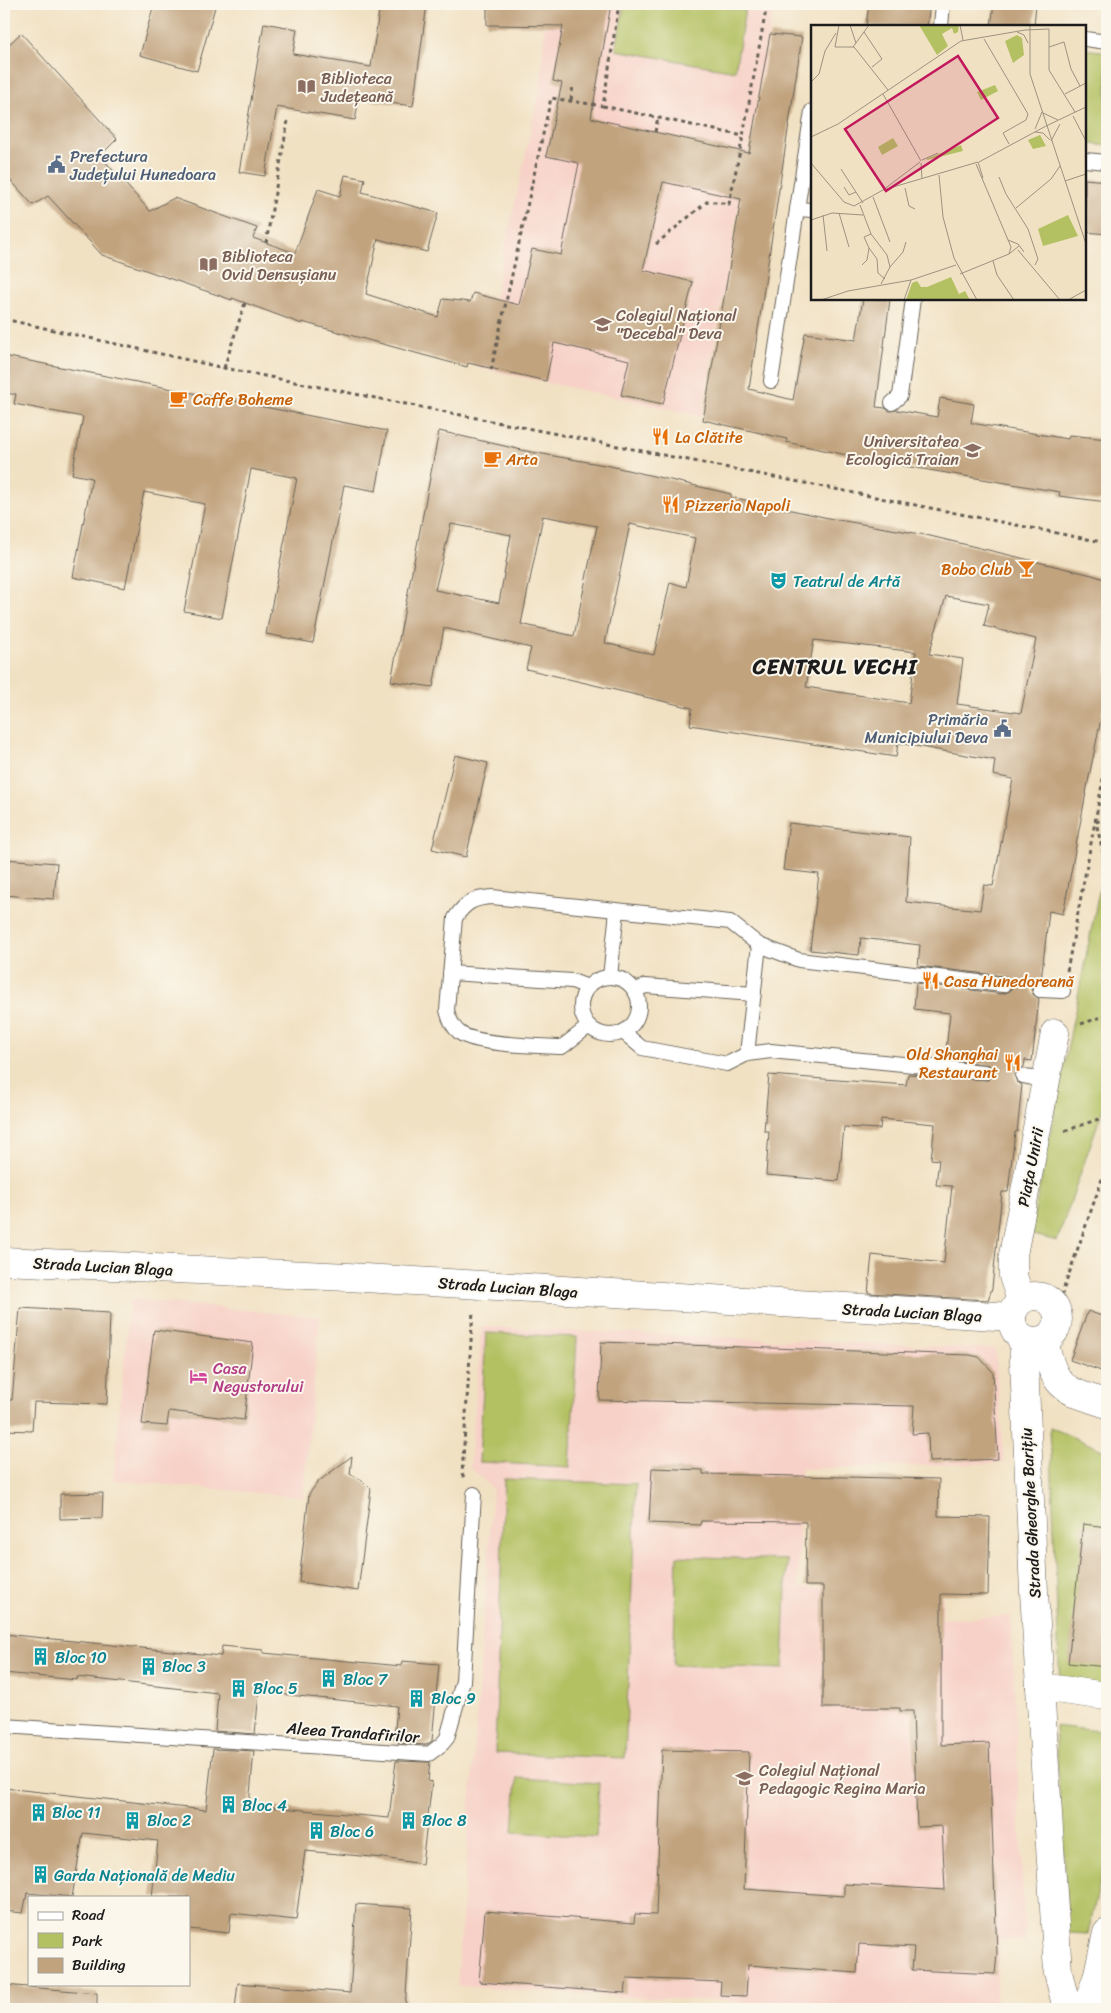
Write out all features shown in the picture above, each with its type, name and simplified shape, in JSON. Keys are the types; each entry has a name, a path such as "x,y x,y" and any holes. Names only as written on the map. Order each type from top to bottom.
{"street":[{"name":"Piața Unirii","path":"1025,1324 1013,1276 1013,1255 1038,1125 1034,1079 1055,1033"},
{"name":"Strada Lucian Blaga","path":"4,1261 348,1277 1025,1324"},
{"path":"1025,1324 1054,1332 1057,1325 1056,1311 1052,1304 1040,1297 1034,1296 1025,1324 1059,1383 1068,1391 1107,1404"},
{"name":"Strada Gheorghe Barițiu","path":"1025,1324 1034,1592 1058,1972 1067,2009"},
{"path":"1040,1687 1107,1696"},
{"path":"1086,2009 1097,1978 1107,1933"}],"lane":[{"path":"941,25 943,4"},
{"path":"1086,39 1107,42"},
{"path":"771,381 811,118"},
{"path":"1086,160 1107,162"},
{"path":"797,209 811,210"},
{"path":"892,403 900,396 913,300"},
{"path":"589,1026 562,1047 468,1038 460,1034 449,1019 447,1010 455,918 462,907 472,901 492,897 730,922 759,944 799,960 1003,985"},
{"path":"610,977 617,911"},
{"path":"747,1054 759,944"},
{"path":"450,973 572,981 588,987"},
{"path":"610,977 620,978 629,984 635,991 639,1003 638,1014 632,1025 623,1032 611,1035 600,1033 589,1026 584,1019 581,1009 582,1000 588,987 600,978 610,977"},
{"path":"635,991 645,986 754,994"},
{"path":"1040,990 1063,991"},
{"path":"623,1032 642,1048 727,1064 747,1054 771,1051 984,1072"},
{"name":"Aleea Trandafirilor","path":"4,1726 429,1754 447,1738 463,1681 474,1494"}],"path":[{"path":"603,106 619,4"},
{"path":"656,244 708,201 729,204 766,4"},
{"path":"571,100 573,85"},
{"path":"492,370 551,98 603,106 743,136"},
{"path":"654,132 658,118"},
{"path":"266,243 288,120"},
{"path":"224,368 245,303"},
{"path":"4,320 224,368 1107,543"},
{"path":"1063,991 1107,758"},
{"path":"1096,822 1107,818"},
{"path":"1096,822 1107,870"},
{"path":"1038,1125 1066,1131 1107,1116"},
{"path":"1056,1311 1107,1165"},
{"path":"462,1474 474,1286"}],"shaded area":[{"path":"546,4 774,4 702,416 479,368 541,83"},
{"path":"130,1299 320,1317 303,1497 113,1480"},
{"name":"Colegiul Național Pedagogic Regina Maria","path":"482,1327 995,1349 1004,1463 801,1469 798,1588 890,1588 903,1596 943,1597 942,1619 1011,1616 1025,1940 999,1940 995,2009 921,2009 625,1997 457,1986 493,1489 470,1467"}],"green space":[{"path":"624,4 706,4 745,10 735,71 616,50"},
{"path":"1086,49 1107,52 1107,146 1086,143"},
{"path":"1107,852 1107,1097 1057,1241 1030,1234"},
{"path":"486,1333 577,1337 570,1467 479,1462"},
{"path":"1050,1427 1107,1452 1107,1700 1060,1692"},
{"path":"504,1479 636,1484 625,1758 495,1753"},
{"path":"677,1556 787,1560 783,1669 673,1665"},
{"path":"1055,1726 1107,1732 1107,1851 1088,1934 1068,1933"},
{"path":"517,1778 599,1783 596,1837 513,1832"}],"building":[{"path":"154,4 203,4 215,7 197,71 140,55"},
{"name":"Biblioteca Județeană","path":"380,4 427,4 413,106 359,99 355,120 277,107 265,176 239,172 264,23 297,29 293,54 371,67"},
{"path":"487,4 611,4 591,118 749,153 770,34 802,37 749,389 793,400 805,333 856,340 863,300 890,300 876,407 885,408 890,411 897,410 937,417 940,398 974,404 971,423 1068,439 1069,435 1107,439 1107,502 1059,496 1060,492 875,461 786,442 787,439 703,420 741,199 663,182 643,270 693,282 663,404 621,395 629,360 554,343 546,381 468,363 467,367 302,322 302,324 232,298 232,300 102,255 48,196 33,205 4,173 4,49 21,33 117,139 100,156 150,211 174,198 257,228 253,238 295,253 318,189 340,196 345,175 365,179 362,192 438,213 427,252 378,239 366,294 438,317 443,299 470,302 473,293 519,305 532,249 561,255 579,163 546,156 562,83 553,81 563,26 487,25"},
{"path":"869,4 930,4 927,25 866,25"},
{"path":"994,4 1036,4 1034,25 991,25"},
{"path":"1086,179 1107,181 1107,234 1086,232"},
{"path":"4,356 387,431 376,491 344,485 313,643 266,634 297,478 251,469 222,618 184,611 205,504 144,492 125,588 73,577 92,478 72,474 83,417 14,404 16,394 4,394"},
{"path":"439,431 526,451 610,466 731,494 731,497 833,519 926,535 1107,580 1107,690 1063,914 1049,911 1041,981 1036,983 1031,989 1033,994 1039,999 1032,1061 1025,1060 1024,1067 1017,1070 1014,1075 1017,1082 1022,1085 1017,1132 1015,1132 1008,1192 1002,1192 992,1288 988,1300 868,1293 872,1255 944,1263 952,1186 936,1185 939,1160 931,1159 935,1124 881,1119 880,1129 844,1127 839,1181 766,1175 769,1131 764,1131 769,1075 906,1085 908,1074 988,1080 993,1072 989,1065 945,1059 950,1013 914,1009 916,983 1002,994 1010,991 1012,986 1009,978 918,966 920,945 861,938 859,955 810,950 819,874 783,870 789,823 910,837 906,902 980,910 984,885 993,886 1013,779 993,775 995,760 898,743 896,757 690,725 692,708 526,669 531,648 444,628 433,687 391,681","holes":["543,516 597,526 574,636 521,624","451,524 511,535 499,603 435,590","630,524 695,538 686,587 670,582 654,655 605,643","946,596 989,604 984,626 1036,639 1021,713 957,704 963,659 929,654","814,640 916,652 909,703 806,687"]},
{"path":"455,755 488,763 466,857 432,849"},
{"path":"4,859 57,863 54,899 4,895"},
{"path":"20,1308 110,1313 107,1404 34,1402 32,1431 4,1430 4,1400 12,1400"},
{"path":"1088,1311 1107,1318 1107,1373 1070,1360"},
{"name":"Casa Negustorului","path":"154,1330 253,1343 244,1420 169,1411 167,1426 142,1424"},
{"path":"601,1342 970,1355 979,1357 993,1372 998,1459 929,1462 928,1433 912,1434 914,1406 599,1400"},
{"path":"352,1456 350,1474 362,1480 371,1489 358,1591 299,1582 309,1494 318,1482"},
{"path":"652,1468 703,1470 703,1474 939,1479 938,1516 990,1517 988,1595 941,1594 941,1745 989,1743 997,1954 995,1974 912,1970 914,1947 859,1944 857,1973 748,1965 746,1996 720,1995 721,1982 627,1978 625,1993 479,1982 485,1911 634,1923 635,1914 656,1915 662,1750 749,1752 744,1889 844,1896 844,1884 945,1890 942,1826 917,1827 913,1711 900,1711 900,1708 823,1708 823,1586 805,1586 806,1522 701,1521 700,1525 649,1523"},
{"path":"103,1493 102,1518 60,1519 60,1494"},
{"path":"1083,1524 1107,1527 1107,1667 1068,1663"},
{"path":"4,1634 221,1656 222,1646 263,1650 263,1653 401,1666 402,1661 439,1664 432,1741 426,1745 398,1743 399,1741 394,1740 397,1706 259,1692 255,1734 215,1731 218,1693 77,1677 77,1680 4,1673"},
{"path":"213,1749 254,1751 249,1805 389,1818 396,1761 430,1762 428,1781 432,1782 422,1864 383,1858 305,1851 296,1920 231,1913 229,1933 190,1929 190,1896 152,1896 158,1841 83,1833 72,1896 27,1893 23,1913 4,1911 4,1788 206,1810"},
{"path":"356,1904 412,1908 405,2009 235,2009 238,1983 350,1993"},
{"path":"4,1985 97,1993 97,2009 4,2009"}],"place":[{"name":"Biblioteca Județeană","path":"307,87"},
{"name":"Prefectura Județului Hunedoara","path":"56,165"},
{"name":"Biblioteca Ovid Densușianu","path":"208,265"},
{"name":"Colegiul Național \"Decebal\" Deva","path":"602,324"},
{"name":"Caffe Boheme","path":"179,399"},
{"name":"La Clătite","path":"661,437"},
{"name":"Universitatea Ecologică Traian","path":"973,450"},
{"name":"Arta","path":"492,459"},
{"name":"Pizzeria Napoli","path":"671,505"},
{"name":"Bobo Club","path":"1026,569"},
{"name":"Teatrul de Artă","path":"779,581"},
{"name":"Primăria Municipiului Deva","path":"1002,728"},
{"name":"Casa Hunedoreană","path":"930,981"},
{"name":"Old Shanghai Restaurant","path":"1012,1063"},
{"name":"Casa Negustorului","path":"199,1377"},
{"name":"Bloc 10","path":"41,1657"},
{"name":"Bloc 3","path":"148,1666"},
{"name":"Bloc 7","path":"329,1679"},
{"name":"Bloc 5","path":"239,1688"},
{"name":"Bloc 9","path":"417,1698"},
{"name":"Colegiul Național Pedagogic Regina Maria","path":"745,1779"},
{"name":"Bloc 4","path":"228,1805"},
{"name":"Bloc 11","path":"38,1812"},
{"name":"Bloc 2","path":"133,1820"},
{"name":"Bloc 8","path":"408,1820"},
{"name":"Bloc 6","path":"316,1831"},
{"name":"Garda Națională de Mediu","path":"40,1875"}],"district":[{"name":"CENTRUL VECHI","path":"835,667"}]}
